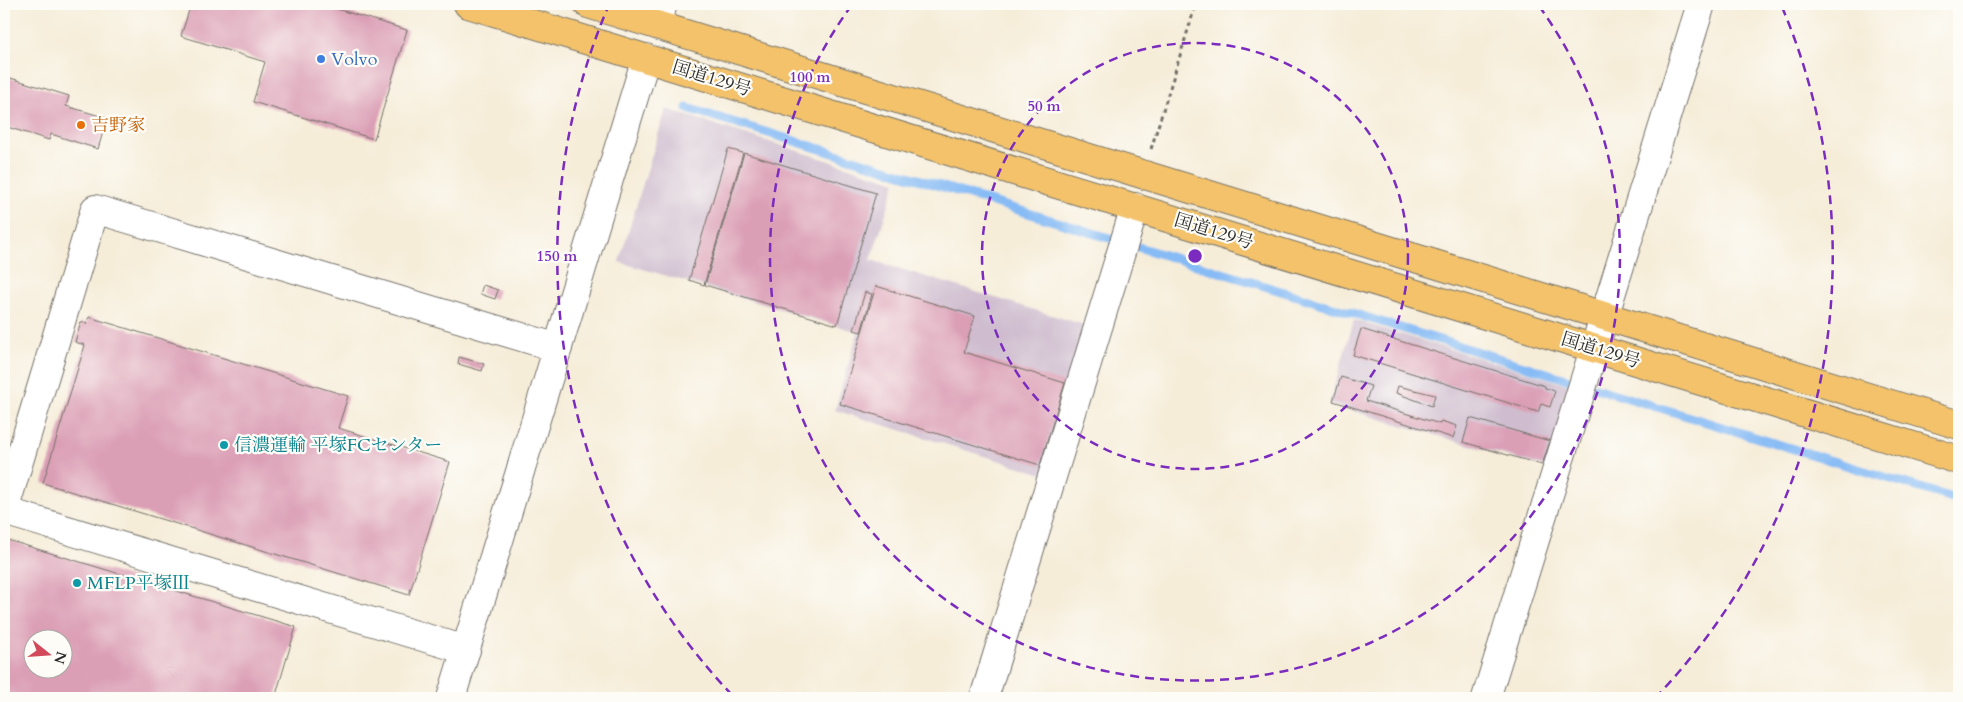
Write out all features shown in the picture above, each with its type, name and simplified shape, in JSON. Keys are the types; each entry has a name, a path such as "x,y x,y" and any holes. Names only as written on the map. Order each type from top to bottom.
{"highway":[{"name":"国道129号","path":"468,4 1959,460"},
{"name":"国道129号","path":"588,4 660,14 1143,174 1959,425"}],"street":[{"path":"1486,698 1701,4"},
{"path":"452,698 646,58"},
{"path":"984,698 1135,207"},
{"path":"466,650 4,511 94,209 558,348"}],"path":[{"path":"1143,174 1196,4"}],"shaded area":[{"path":"666,109 896,182 871,260 1091,327 1046,475 835,410 858,332 619,262"},
{"path":"1354,320 1575,387 1551,469 1329,404"}],"building":[{"path":"191,4 320,4 407,30 374,139 253,102 265,62 181,36"},
{"path":"4,76 69,96 66,106 107,118 98,149 51,134 49,140 4,126"},
{"path":"728,149 743,153 704,285 689,280"},
{"path":"744,153 876,193 837,325 705,285"},
{"path":"483,285 498,290 495,299 480,294"},
{"path":"876,286 975,316 964,352 1065,383 1040,465 840,404"},
{"path":"865,292 872,294 861,332 854,330"},
{"name":"信濃運輸 平塚FCセンター","path":"89,317 348,396 338,428 450,462 409,595 43,483 85,345 75,342 81,322 86,324"},
{"path":"1361,329 1545,386 1545,388 1555,391 1550,407 1541,404 1538,412 1353,355"},
{"path":"459,357 484,364 482,371 458,364"},
{"path":"1341,377 1371,386 1366,401 1440,424 1441,421 1457,426 1453,438 1333,401"},
{"path":"1398,386 1435,395 1432,406 1396,393"},
{"path":"1470,418 1550,441 1542,465 1463,442"},
{"name":"MFLP平塚Ⅲ","path":"4,539 296,627 275,698 4,698"}],"waterway":[{"path":"687,108 1959,500"}],"place":[{"name":"Volvo","path":"321,59"},
{"name":"吉野家","path":"81,125"},
{"name":"信濃運輸 平塚FCセンター","path":"224,445"},
{"name":"MFLP平塚Ⅲ","path":"77,583"}]}
